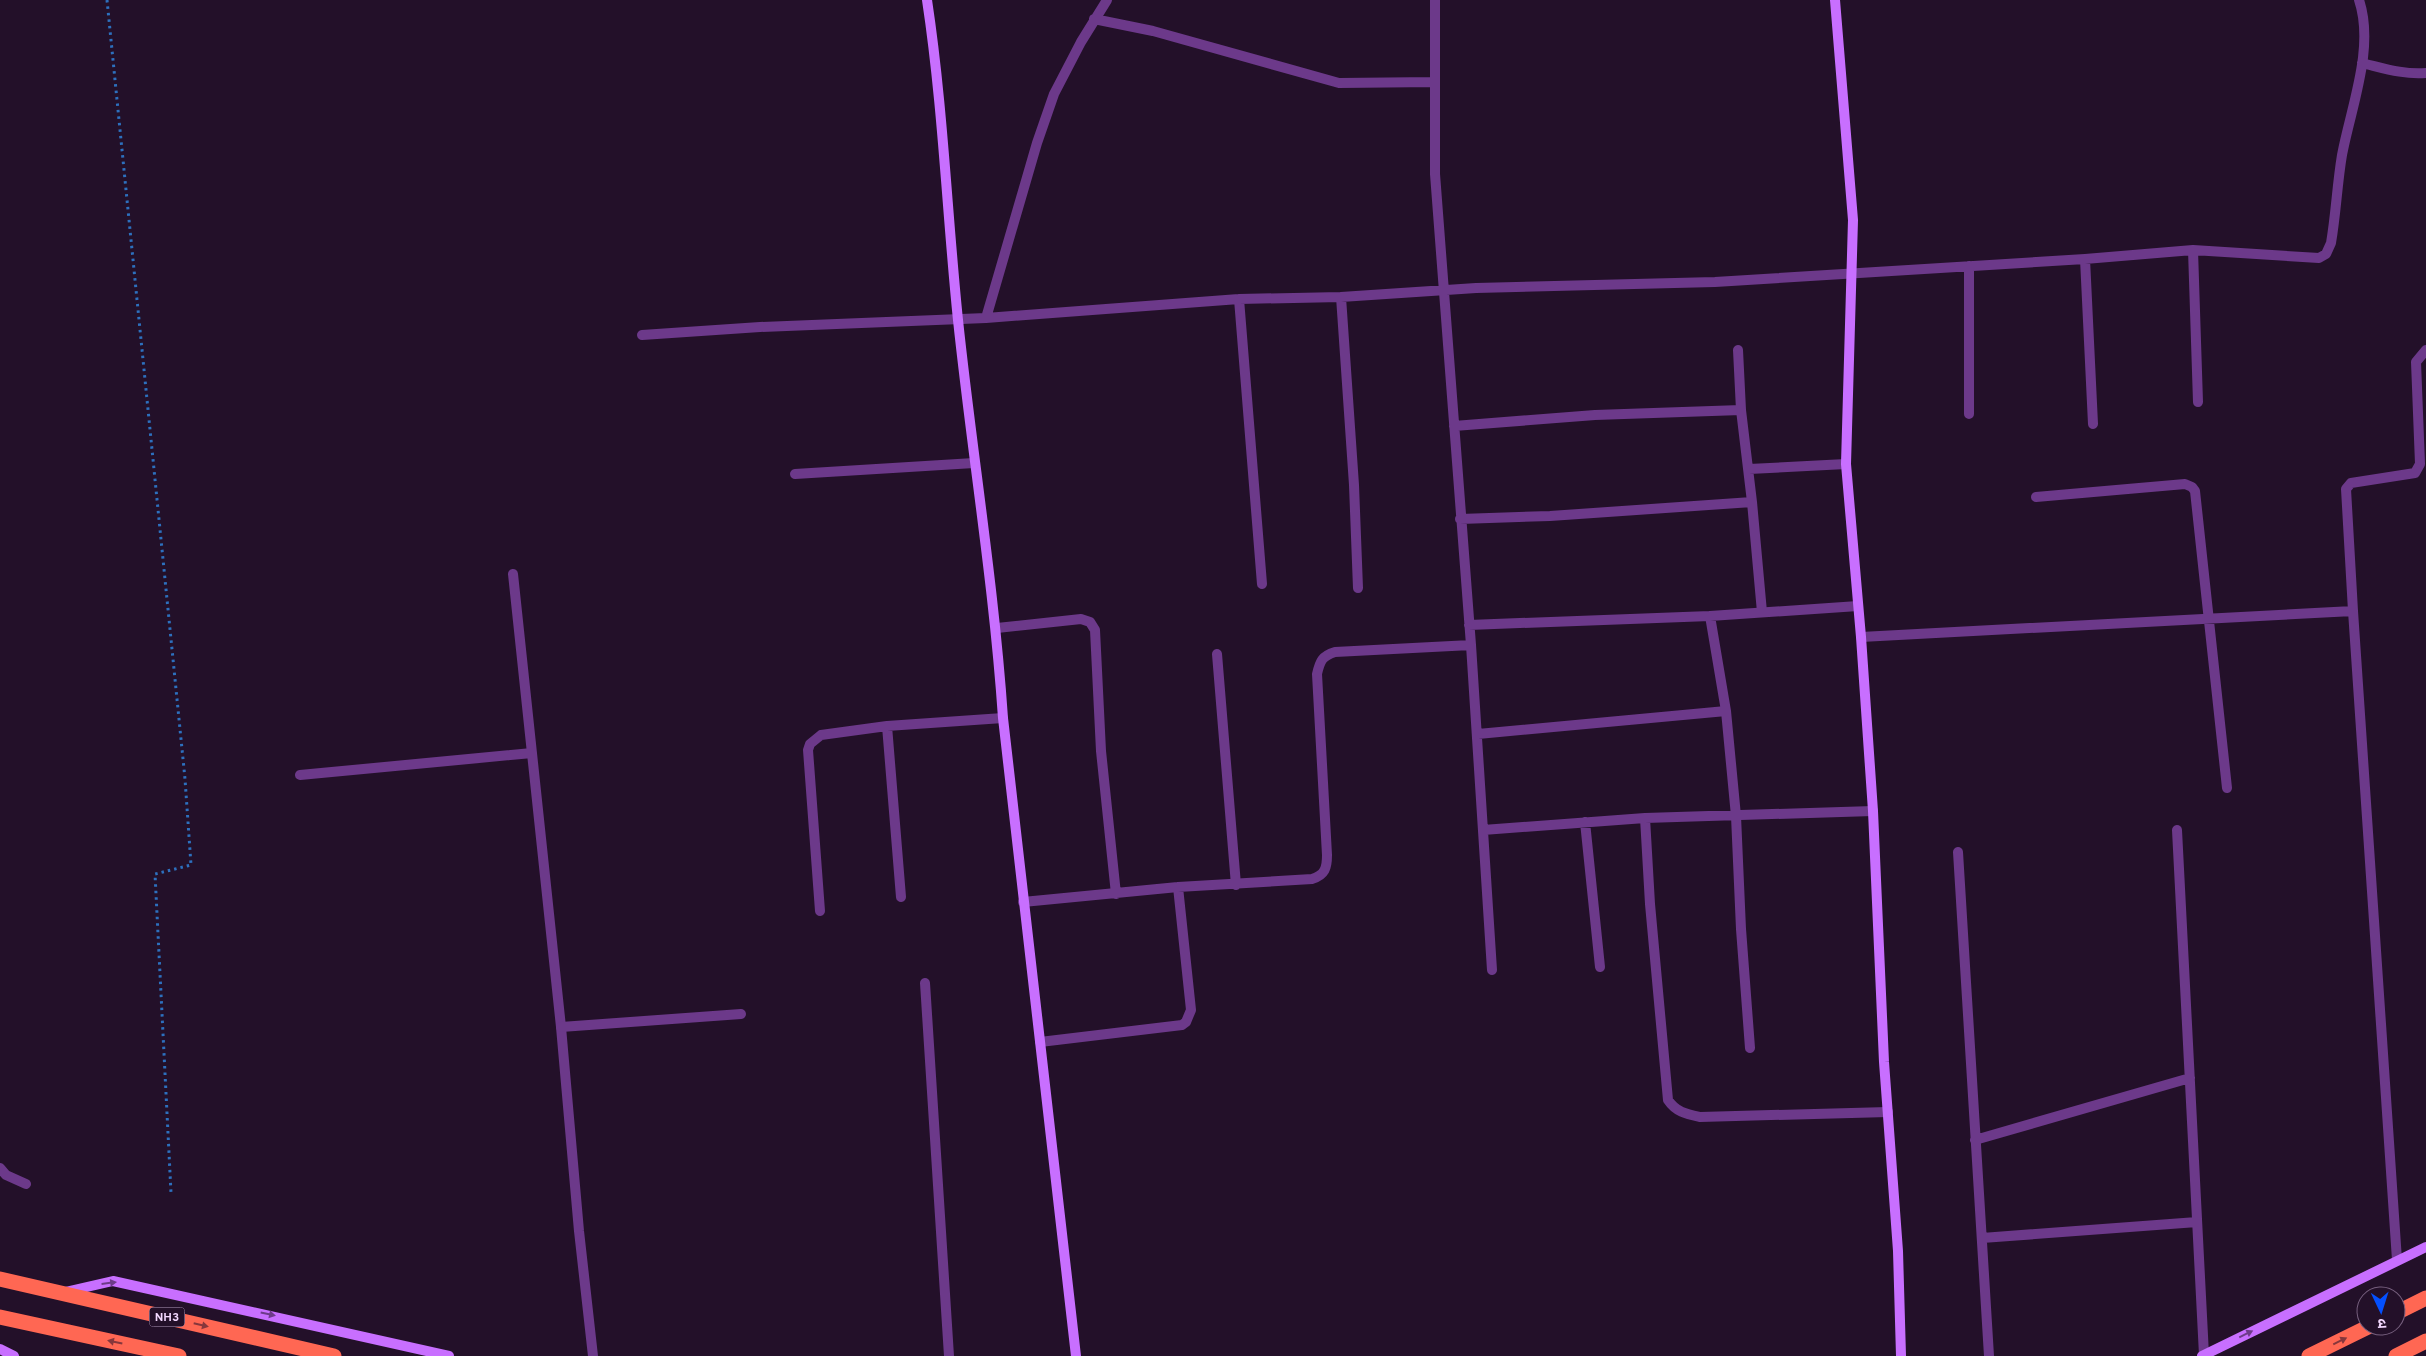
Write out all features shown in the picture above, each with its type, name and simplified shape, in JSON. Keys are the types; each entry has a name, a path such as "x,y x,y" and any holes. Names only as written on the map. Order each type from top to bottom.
{"highway":[{"name":"NH3","path":"0,1279 334,1356"},
{"path":"2406,1308 2426,1298"},
{"path":"0,1317 179,1356"},
{"path":"2309,1356 2356,1333"},
{"path":"2396,1356 2426,1341"}],"street":[{"path":"927,0 936,60 958,318 974,463 997,628 1003,718 1076,1356"},
{"path":"986,318 1037,143 1054,94 1094,19 1107,0"},
{"path":"1435,0 1436,174 1460,519 1478,734 1492,970"},
{"path":"1835,0 1853,220 1846,464 1861,637 1873,812 1888,1112 1898,1251 1901,1356"},
{"path":"642,335 986,318 1239,299 1341,296 1476,288 1715,282 2085,259 2193,250 2316,258 2326,254 2331,243 2342,157 2362,63 2364,30 2359,0"},
{"path":"1094,19 1154,31 1339,83 1435,82"},
{"path":"2362,63 2393,71 2415,74 2426,73"},
{"path":"2193,250 2198,402"},
{"path":"2085,259 2093,424"},
{"path":"1969,266 1969,414"},
{"path":"1341,296 1354,485 1358,588"},
{"path":"1239,299 1262,584"},
{"path":"1738,350 1741,410 1749,469 1762,612"},
{"path":"2397,1260 2346,488 2350,483 2415,473 2418,470 2420,464 2416,362 2426,350"},
{"path":"1454,426 1595,415 1741,410"},
{"path":"795,474 974,463"},
{"path":"1749,469 1846,464"},
{"path":"2036,497 2177,484 2185,484 2192,487 2197,500 2207,619 2227,788"},
{"path":"1460,519 1550,516 1752,502"},
{"path":"513,574 562,1027 579,1231 593,1356"},
{"path":"1469,625 1710,616 1858,606"},
{"path":"1861,637 2354,611"},
{"path":"1710,616 1726,711 1736,816 1740,930 1750,1048"},
{"path":"997,628 1082,619 1090,622 1095,630 1101,751 1116,894"},
{"path":"1023,902 1178,888 1312,880 1320,877 1325,871 1328,855 1318,674 1320,660 1326,654 1335,652 1471,645"},
{"path":"1216,654 1236,885"},
{"path":"1478,734 1726,711"},
{"path":"820,911 808,750 810,744 821,735 887,726 1003,718"},
{"path":"887,726 901,897"},
{"path":"300,775 532,753"},
{"path":"1483,830 1645,818 1873,812"},
{"path":"1645,818 1650,904 1668,1100 1672,1105 1683,1114 1700,1117 1888,1112"},
{"path":"1585,822 1600,967"},
{"path":"2177,830 2203,1355 2426,1247"},
{"path":"1958,852 1989,1356"},
{"path":"1040,1042 1182,1025 1186,1022 1191,1010 1178,888"},
{"path":"925,983 949,1356"},
{"path":"562,1027 741,1014"},
{"path":"1975,1140 2190,1078"},
{"path":"0,1168 6,1175 26,1184"},
{"path":"1982,1238 2197,1222"},
{"path":"62,1293 113,1281 449,1356"},
{"path":"0,1349 14,1356"}],"path":[{"path":"107,0 184,769 191,865 156,874 172,1193"}]}
